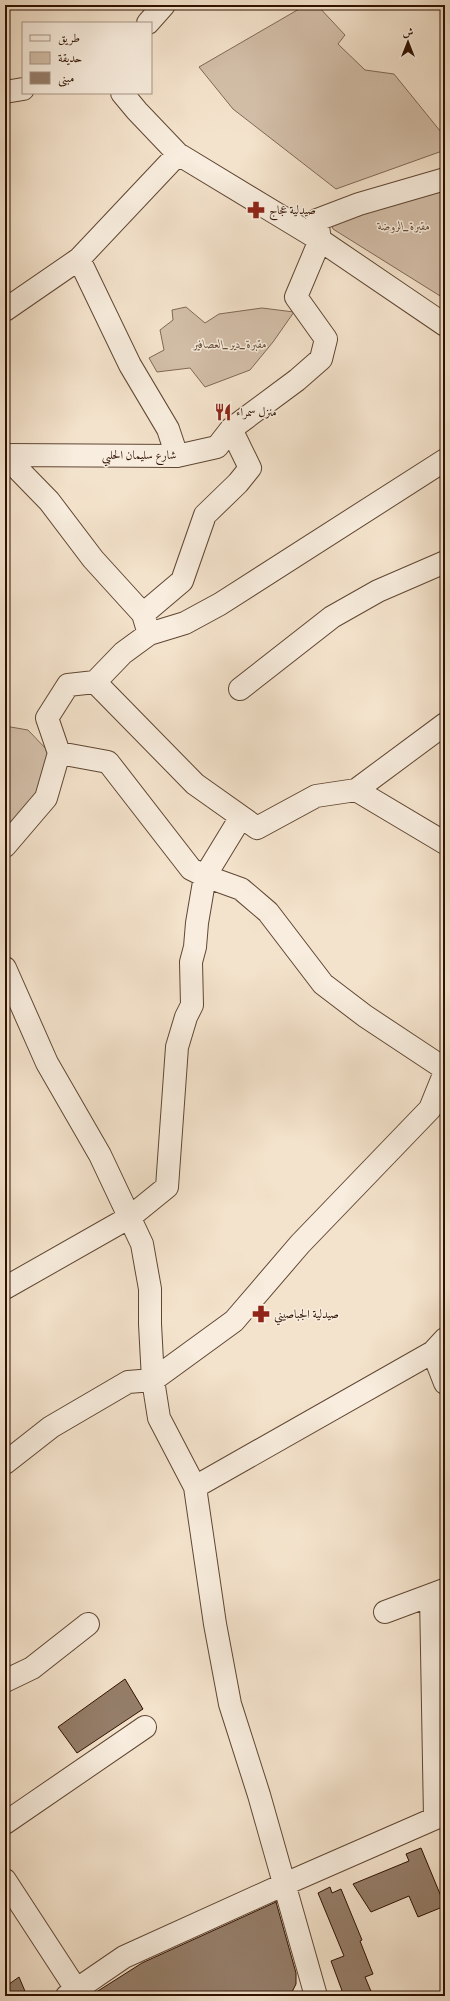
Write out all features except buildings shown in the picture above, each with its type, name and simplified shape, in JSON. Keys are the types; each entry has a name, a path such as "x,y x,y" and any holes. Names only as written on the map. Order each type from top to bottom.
{"street":[{"path":"149,22 164,5"},
{"path":"5,92 22,89"},
{"path":"123,94 178,154 320,240 445,325"},
{"path":"5,310 79,260 178,154"},
{"path":"320,240 317,220 359,204 445,178"},
{"name":"شارع سليمان الحلبي","path":"5,456 177,456 217,447 231,429 297,380 321,359 326,339 296,298 320,240"},
{"path":"79,260 130,365 168,429 177,456"},
{"path":"5,846 46,798 59,753 47,718 68,685 95,682 123,653 182,581 205,514 238,483 250,468 231,429"},
{"path":"5,456 49,501 93,559 146,624"},
{"path":"146,624 185,623 220,604 445,460"},
{"path":"240,689 332,617 378,591 445,562"},
{"path":"95,682 195,784 257,828 316,796 356,790 445,724"},
{"path":"59,753 108,762 191,869 240,889 268,912 324,984 365,1016 445,1069"},
{"path":"356,790 445,843"},
{"path":"5,1288 130,1217 167,1187 177,1047 186,1017 192,1005 191,962 195,947 197,923 205,876 241,817"},
{"path":"5,968 47,1063 100,1155 142,1244 150,1288 153,1380 159,1418 195,1487 215,1624 230,1704 285,1884 310,1994"},
{"path":"5,1463 51,1427 128,1382 153,1380 234,1321 300,1244 430,1110 445,1072"},
{"path":"195,1487 439,1346 445,1383"},
{"path":"5,1880 71,1992 124,1957 440,1816 438,1592 385,1612"},
{"path":"5,1682 32,1668 88,1624"},
{"path":"5,1823 145,1727"}],"green space":[{"path":"306,5 317,5 345,35 338,44 365,70 394,74 445,137 445,150 336,189 233,109 199,67"},
{"name":"مقبرة_الروضة","path":"445,169 445,299 333,229 328,210"},
{"name":"مقبرة_دير_العصافير","path":"186,307 205,323 219,314 262,308 294,312 273,342 250,370 205,387 190,368 157,372 149,358 164,350 160,330 173,320 172,310"},
{"path":"5,726 28,730 49,752 39,794 5,832"}],"place":[{"name":"صيدلية عجاج","path":"256,210"},
{"name":"منزل سمراء","path":"223,412"},
{"name":"صيدلية الجباصيني","path":"261,1314"}]}
